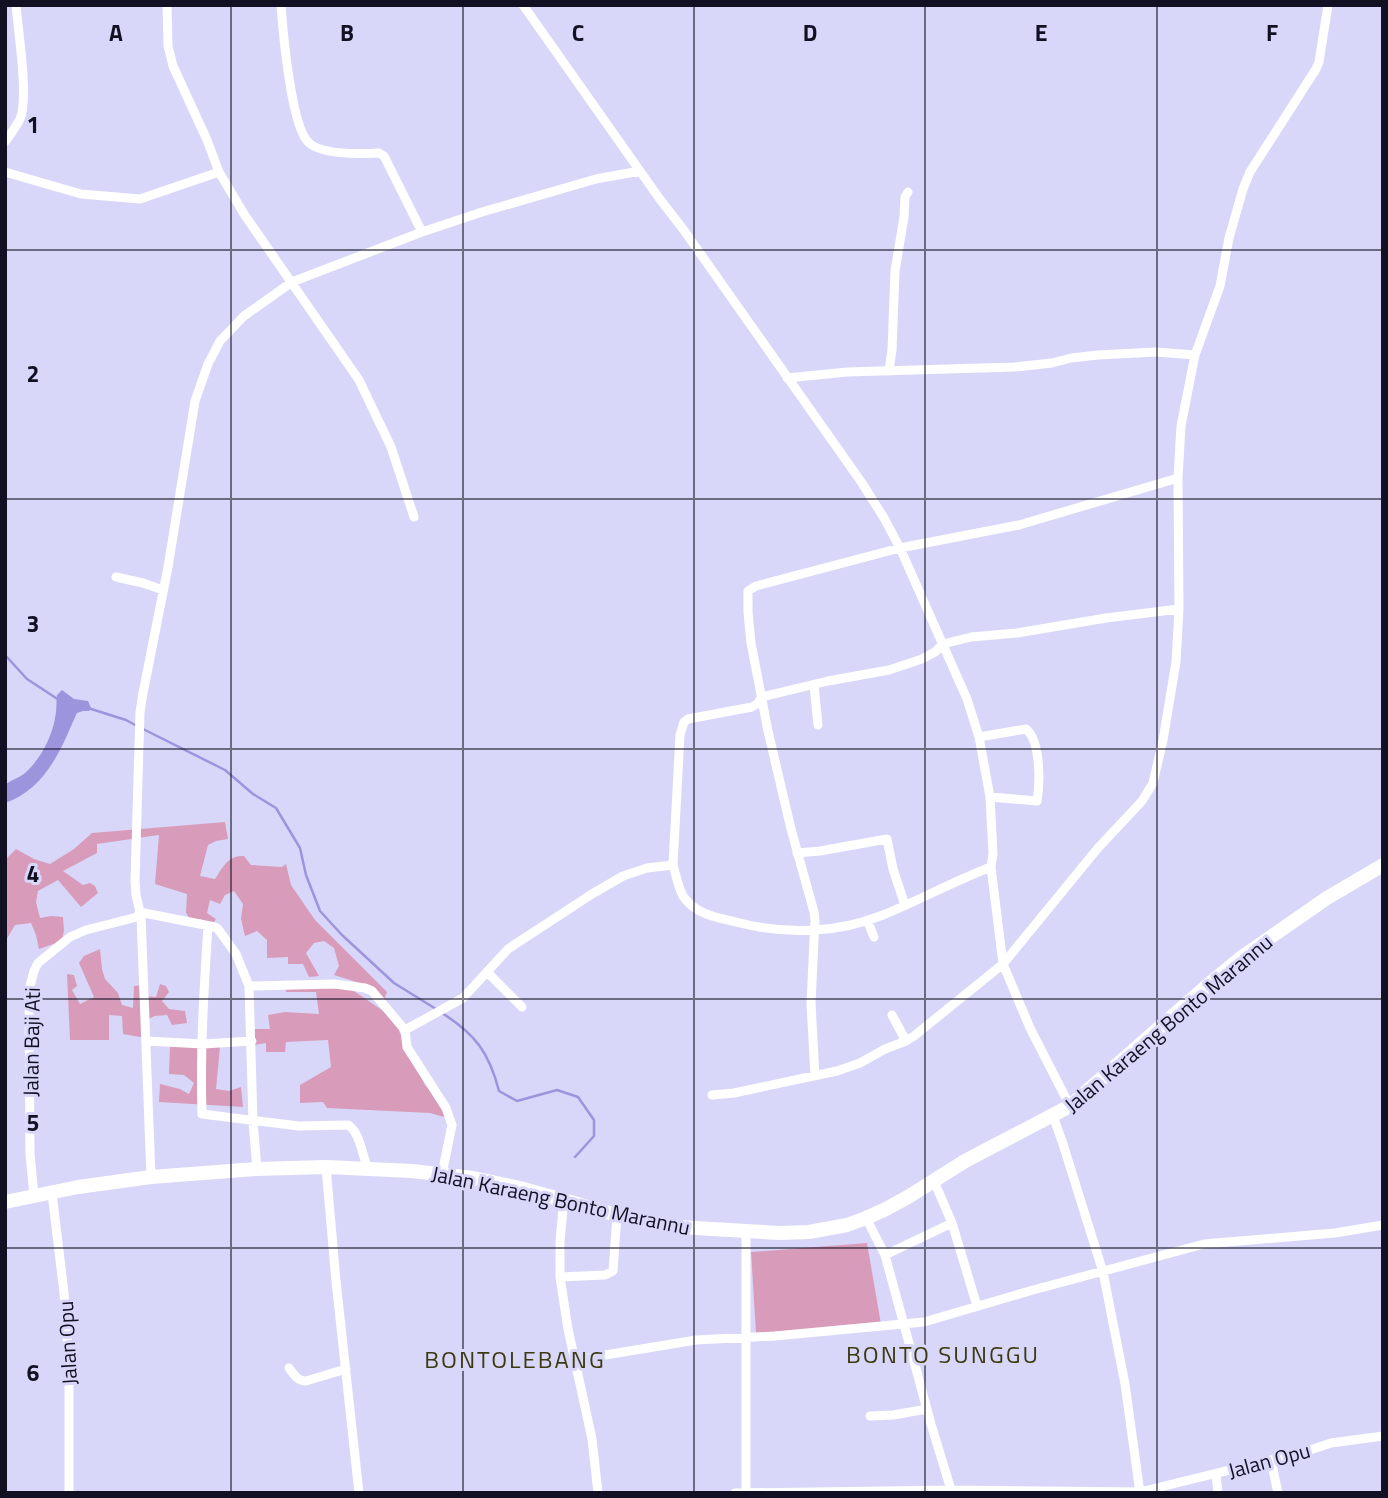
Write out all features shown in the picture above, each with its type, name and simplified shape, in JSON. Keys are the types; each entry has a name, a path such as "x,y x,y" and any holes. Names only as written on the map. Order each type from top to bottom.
{"main road":[{"name":"Jalan Karaeng Bonto Marannu","path":"5,1202 151,1177 326,1167 442,1174 520,1188 617,1215 678,1227 779,1234 834,1228 866,1219 984,1151 1070,1106 1242,957 1327,898 1383,865"}],"street":[{"path":"5,142 20,119 23,106 16,5"},
{"path":"167,5 168,46 173,66 219,172 244,214 359,380 391,447 414,517"},
{"path":"281,5 292,94 306,140 327,151 379,153 384,156 422,233"},
{"path":"523,5 862,483 900,548 967,699 979,737 990,797 993,855 991,867 1003,964 1030,1028 1070,1106"},
{"path":"712,1094 734,1093 836,1071 860,1063 906,1041 1003,964 1098,848 1150,790 1158,766 1176,662 1181,426 1195,355 1220,286 1229,238 1250,172 1316,69 1328,5"},
{"path":"151,1177 140,914 135,881 140,712 195,401 214,350 244,316 292,282 422,233 541,194 596,179 640,171"},
{"path":"5,172 81,194 140,199 219,172"},
{"path":"889,371 895,271 905,197 908,192"},
{"path":"787,378 1034,366 1098,355 1156,352 1195,355"},
{"path":"815,1076 811,1003 814,912 778,776 751,643 748,591 756,586 900,548 1019,526 1178,478"},
{"path":"116,577 163,590"},
{"path":"991,867 867,920 813,931 756,927 712,916 697,909 682,895 673,865 680,735 684,722 692,718 752,707 762,697 898,667 930,655 943,644 1120,615 1179,609"},
{"path":"814,685 818,725"},
{"path":"979,737 1026,729 1031,734 1040,771 1037,802 990,797"},
{"path":"797,853 887,839 893,869 905,905"},
{"path":"405,1030 463,998 508,949 592,894 623,876 647,868 673,865"},
{"path":"140,914 215,927 236,954 249,986 257,1169"},
{"name":"Jalan Baji Ati","path":"34,1196 30,1154 29,990 34,971 38,963 78,932 140,914"},
{"path":"867,920 874,937"},
{"path":"208,926 202,1114 299,1126 348,1125 359,1137 368,1169"},
{"path":"487,972 522,1007"},
{"path":"249,986 335,984 365,988 375,995 405,1030 407,1047 451,1118 451,1133 442,1174"},
{"path":"892,1014 906,1041"},
{"path":"146,1041 203,1044 251,1041"},
{"path":"1053,1116 1103,1272 1125,1385 1140,1492"},
{"path":"326,1167 359,1493"},
{"path":"934,1181 952,1223 977,1306"},
{"name":"Jalan Opu","path":"52,1193 64,1293 69,1366 69,1493"},
{"path":"564,1199 560,1233 560,1277 568,1329 592,1439 598,1493"},
{"path":"560,1277 605,1275 613,1271 617,1215"},
{"path":"866,1219 885,1255 952,1491"},
{"path":"885,1255 952,1223"},
{"path":"575,1360 696,1340 924,1322 1063,1281 1204,1244 1335,1233 1383,1225"},
{"path":"746,1232 746,1492"},
{"path":"289,1368 301,1381 346,1369"},
{"path":"870,1416 927,1409"},
{"name":"Jalan Opu","path":"736,1493 1140,1492 1331,1443 1383,1436"},
{"path":"1271,1460 1278,1493"},
{"path":"1216,1474 1218,1493"}],"shaded area":[{"path":"62,690 74,699 88,701 91,708 89,711 77,713 58,753 40,779 24,794 5,803 5,785 25,773 36,762 44,748 56,713 57,695"},
{"path":"225,822 228,839 208,845 200,876 215,879 226,863 238,856 244,856 251,865 282,867 286,864 291,885 315,920 387,992 384,1000 360,983 334,975 339,966 334,948 324,941 314,943 306,953 319,976 309,977 303,964 288,964 288,957 267,958 267,940 257,931 245,936 241,919 243,904 234,891 225,895 220,904 210,900 207,913 216,919 212,926 200,919 192,922 186,913 187,894 155,884 159,835 97,844 97,853 63,871 83,885 90,883 95,886 98,893 81,907 58,880 38,891 36,902 40,918 63,917 62,941 39,949 31,923 15,925 5,942 5,860 16,849 50,864 74,849 92,833"},
{"path":"100,949 105,979 118,993 122,1005 133,1008 134,986 143,985 144,996 156,997 160,984 166,986 169,992 162,1001 169,1009 185,1011 187,1023 172,1025 167,1015 155,1016 141,1022 141,1030 151,1039 123,1034 122,1016 109,1015 109,1040 70,1040 67,974 74,975 77,986 72,990 80,1004 94,997 79,963 84,956"},
{"path":"287,984 351,989 401,1023 399,1031 425,1085 441,1102 451,1119 430,1113 327,1108 323,1102 300,1103 300,1085 331,1067 328,1040 286,1042 285,1052 266,1052 266,1043 248,1046 248,1029 270,1029 268,1015 285,1012 319,1014 316,992 286,992"},
{"path":"170,1045 220,1047 216,1089 229,1091 241,1087 243,1107 159,1102 160,1084 189,1094 194,1083 184,1075 169,1074"},
{"path":"867,1243 881,1324 756,1333 751,1252"}],"waterway":[{"path":"5,655 27,679 59,700"},
{"path":"88,708 137,726"},
{"path":"143,729 225,770 253,794 276,808 300,848 306,875 320,911 394,983 436,1009"},
{"path":"442,1013 479,1045 491,1065 499,1091 517,1101 557,1090 578,1097 594,1120 594,1136 575,1157"}],"district":[{"name":"BONTO SUNGGU","path":"943,1354"},
{"name":"BONTOLEBANG","path":"515,1359"}]}
